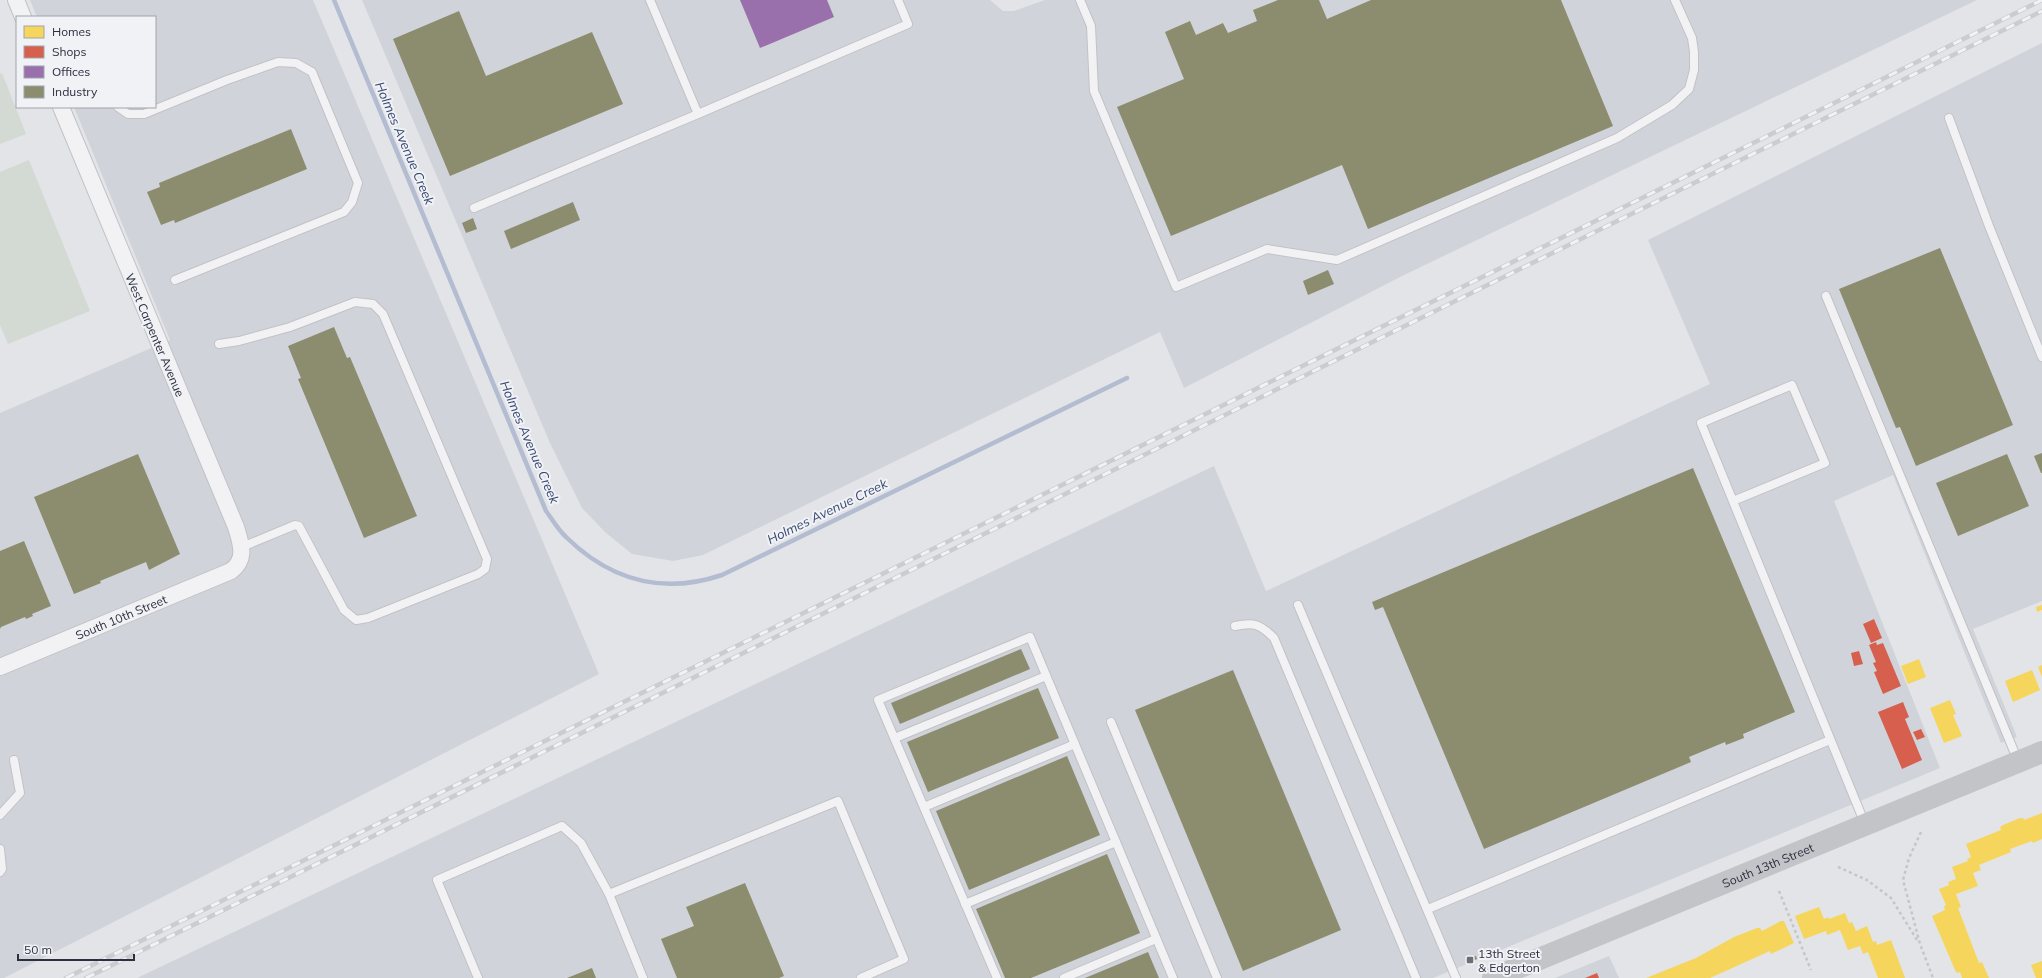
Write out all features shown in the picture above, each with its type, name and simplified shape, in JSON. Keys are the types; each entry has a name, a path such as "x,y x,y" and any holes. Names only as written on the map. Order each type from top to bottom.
{"street":[{"path":"16,0 23,16"},
{"name":"West Carpenter Avenue","path":"61,108 236,527 242,547 239,564"},
{"name":"South 10th Street","path":"0,667 222,576 231,572 239,564"},
{"name":"South 13th Street","path":"1493,978 2042,752"}],"lane":[{"path":"650,0 698,114"},
{"path":"474,208 908,24 898,0"},
{"path":"1080,0 1091,26 1094,91 1176,287 1267,249 1336,260 1617,138 1672,105 1689,89 1694,70 1692,38 1675,0"},
{"path":"119,108 128,114 144,114 227,80 278,62 296,63 312,72 358,183 352,202 344,212 175,280"},
{"path":"1949,118 1989,226 2042,357"},
{"path":"1826,296 2018,762"},
{"path":"219,344 239,341 290,327 355,302 373,304 383,314 487,559 485,569 478,574 368,618 356,620 344,610 299,526 295,524 242,547"},
{"path":"1733,501 1824,463 1792,385 1701,423 1865,825"},
{"path":"1298,605 1456,978"},
{"path":"1235,626 1249,623 1263,627 1274,638 1416,978"},
{"path":"997,978 878,700 1030,637 1172,978"},
{"path":"895,738 1046,676"},
{"path":"1111,722 1217,978"},
{"path":"1428,909 1830,740"},
{"path":"924,807 1075,744"},
{"path":"0,815 20,793 14,760"},
{"path":"609,894 838,801 904,959 861,978"},
{"path":"478,978 437,880 562,826 581,843 609,894 643,978"},
{"path":"965,904 1116,842"},
{"path":"0,849 2,868 0,872"},
{"path":"1064,978 1156,939"}],"path":[{"path":"1921,832 1909,858 1903,880 1920,944 1933,978"},
{"path":"1838,867 1867,880 1891,898 1920,944"},
{"path":"1779,891 1811,970"}],"shaded area":[{"path":"30,0 313,0 599,674 4,978 0,978 0,413 170,340 74,108 156,108 156,16 37,16"},
{"path":"362,0 990,0 1003,11 1014,11 1045,0 1977,0 1404,275 1184,388 1160,332 703,555 673,561 632,554 605,532 582,508 550,443"},
{"path":"2042,43 2042,601 1973,629 2017,737 2001,743 1893,475 1834,501 1940,768 1433,978 137,978 1214,466 1266,591 1710,384 1648,240"},
{"path":"2,73 26,134 0,144 0,74"},
{"path":"29,160 90,311 8,344 0,325 0,172"},
{"path":"1609,956 1619,978 1555,978"}],"building: Homes":[{"path":"2042,605 2042,610 2037,612 2036,607"},
{"path":"1919,659 1926,677 1908,684 1901,666"},
{"path":"2042,665 2042,677 2038,667"},
{"path":"2032,670 2040,690 2013,702 2005,681"},
{"path":"1950,700 1956,714 1953,715 1962,736 1944,743 1930,708"},
{"path":"2042,813 2042,839 2010,849 2011,852 1979,865 1981,870 1973,873 1978,886 1956,894 1961,907 1958,908 1979,963 1982,962 1989,978 1962,978 1960,972 1957,973 1955,970 1932,916 1945,910 1944,906 1946,905 1939,889 1949,885 1948,882 1956,879 1952,867 1968,861 1967,859 1971,857 1966,844 2001,830 2000,827 2003,825 2020,818 2023,818 2024,820"},
{"path":"1819,907 1824,919 1828,917 1829,919 1845,913 1849,923 1852,922 1856,931 1867,926 1873,942 1876,941 1877,945 1891,940 1905,978 1878,978 1868,952 1863,954 1860,946 1848,950 1840,930 1827,935 1826,931 1804,939 1795,916"},
{"path":"1781,921 1784,921 1794,943 1771,954 1770,951 1710,978 1646,978 1696,958 1734,937 1757,928 1760,928 1762,931"},
{"path":"2042,961 2042,978 2036,978 2031,965"}],"building: Shops":[{"path":"1874,619 1882,638 1871,643 1863,624"},
{"path":"1876,642 1877,645 1883,643 1901,686 1883,694 1874,672 1877,671 1873,663 1876,662 1869,645"},
{"path":"1859,651 1863,664 1854,666 1851,653"},
{"path":"1903,702 1909,717 1905,719 1922,760 1902,769 1878,712"},
{"path":"1921,729 1925,737 1917,740 1913,732"},
{"path":"1597,973 1599,978 1585,978"}],"building: Offices":[{"path":"740,0 827,0 834,17 760,48"}],"building: Industry":[{"path":"1278,0 1319,0 1327,19 1371,0 1561,0 1613,126 1368,229 1342,165 1171,236 1117,107 1184,79 1165,32 1190,21 1196,35 1223,23 1228,33 1257,21 1253,10"},
{"path":"459,11 486,76 592,32 623,104 450,176 393,39"},
{"path":"291,129 307,169 175,223 174,220 161,225 147,192 160,187 159,183"},
{"path":"573,202 580,220 511,249 504,231"},
{"path":"473,218 477,229 466,233 462,223"},
{"path":"1940,248 2013,425 1916,466 1900,427 1896,428 1839,289"},
{"path":"1328,270 1334,284 1308,295 1303,281"},
{"path":"334,327 347,358 350,357 417,516 364,538 298,379 301,378 288,346"},
{"path":"2042,453 2042,473 2041,473 2034,456"},
{"path":"138,454 180,554 149,570 146,562 100,581 101,583 74,594 34,497"},
{"path":"2007,454 2029,506 1958,536 1936,483"},
{"path":"1693,468 1795,712 1743,734 1744,738 1726,745 1725,742 1689,757 1691,762 1484,849 1383,607 1375,610 1372,602"},
{"path":"24,541 51,606 32,614 33,616 26,619 25,617 1,627 0,629 0,551"},
{"path":"1021,649 1030,669 900,724 891,703"},
{"path":"1233,670 1341,930 1243,971 1135,710"},
{"path":"1038,688 1059,738 928,792 907,742"},
{"path":"1067,756 1100,835 969,890 936,811"},
{"path":"1107,854 1140,933 1031,978 1005,978 976,909"},
{"path":"745,883 784,976 779,978 677,978 661,939 694,926 686,907"},
{"path":"1148,952 1159,978 1085,978"},
{"path":"1476,956 1477,959 1472,961 1471,957"},
{"path":"592,968 596,978 567,978"}],"waterway":[{"name":"Holmes Avenue Creek","path":"334,0 546,511 563,534 583,552 619,574 638,580 679,584 700,581 722,575 1127,378"}],"railway":[{"path":"66,978 2042,0"},
{"path":"86,978 2042,11"}],"place":[{"name":"13th Street & Edgerton","path":"1470,960"}]}
